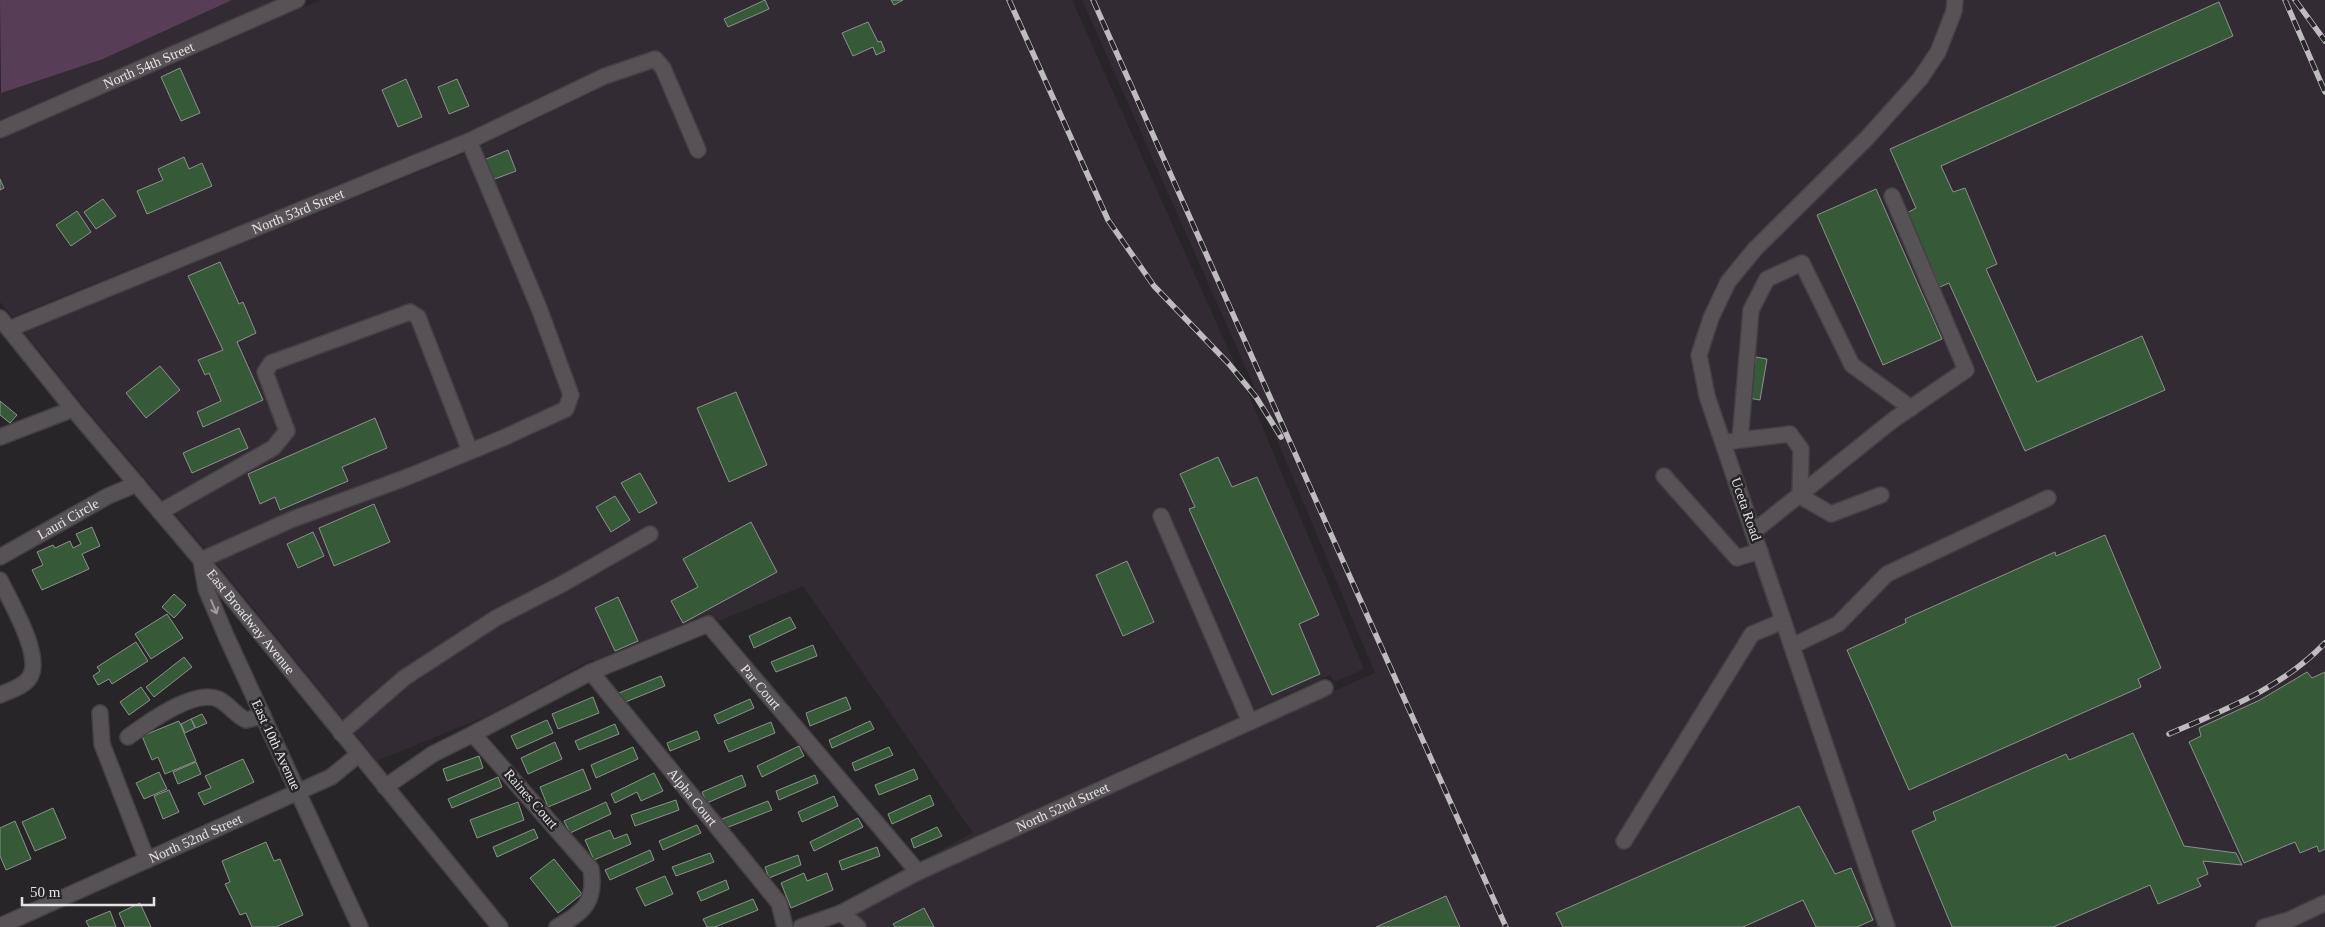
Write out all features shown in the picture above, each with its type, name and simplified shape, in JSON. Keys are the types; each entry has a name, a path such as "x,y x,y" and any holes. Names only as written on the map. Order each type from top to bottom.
{"street":[{"name":"North 54th Street","path":"0,130 298,0"},
{"name":"Uceta Road","path":"1887,927 1707,396 1699,355 1711,318 1728,282 1755,249 1867,138 1920,79 1938,52 1954,11 1955,0"},
{"name":"North 53rd Street","path":"4,323 469,142 584,86 656,59 663,68 698,150"},
{"path":"201,560 293,519 470,451 566,409 571,395 539,308 469,142"},
{"path":"1753,532 1911,408 1966,370 1892,196"},
{"path":"1740,440 1751,310 1767,279 1802,263 1852,365 1911,408"},
{"path":"160,512 273,448 287,431 265,372 271,363 410,312 418,318 470,451"},
{"name":"East Broadway Avenue","path":"4,323 73,409 201,560 500,927"},
{"path":"0,437 73,409"},
{"path":"1723,443 1790,434 1801,449 1800,496"},
{"path":"1664,476 1737,558 1760,551"},
{"name":"Lauri Circle","path":"0,557 108,496 137,484"},
{"path":"1800,496 1831,514 1881,495"},
{"path":"1792,646 1838,624 1887,574 2048,498"},
{"path":"1161,516 1250,722"},
{"path":"341,733 404,678 496,618 564,583 650,534"},
{"name":"East 10th Avenue","path":"201,560 206,589 360,927"},
{"path":"0,580 26,636 33,656 33,669 30,678 22,685 0,694"},
{"path":"1624,841 1752,634 1783,622"},
{"name":"Par Court","path":"474,734 591,672 708,624 918,872"},
{"name":"Alpha Court","path":"591,672 779,902 785,927"},
{"name":"North 52nd Street","path":"801,927 841,913 918,872 1325,688"},
{"path":"128,737 152,719 187,702 204,698 217,699 246,720 263,716"},
{"path":"100,713 102,744 147,860"},
{"path":"385,787 433,754 474,734"},
{"name":"Raines Court","path":"474,734 591,869 594,886 587,905 575,917 557,927"},
{"name":"North 52nd Street","path":"0,926 298,793 331,777 358,754"},
{"path":"2264,927 2289,920 2325,902"},
{"path":"841,913 858,927"}],"shaded area":[{"path":"0,0 232,0 103,59 1,93"},
{"path":"230,0 275,0 0,120 0,92 103,59"},
{"path":"320,0 1072,0 1254,407 1364,669 1334,682 1330,675 922,860 973,833 803,586 719,621 717,618 705,616 595,661 593,659 489,715 377,761 211,556 81,403 24,332 473,150 597,90 589,74 466,133 12,317 0,302 0,140"},
{"path":"1082,0 2325,0 2325,927 857,927 847,903 1375,673 1262,404"}],"building":[{"path":"765,0 769,9 728,27 724,19"},
{"path":"891,0 903,0 894,5"},
{"path":"2219,2 2233,36 1941,166 1953,192 1965,188 1997,264 1986,269 2037,382 2142,336 2165,390 2025,451 1949,283 1940,287 1907,213 1916,208 1890,149"},
{"path":"868,22 878,42 881,41 885,51 876,55 873,47 853,56 842,33"},
{"path":"180,68 200,113 181,121 161,77"},
{"path":"406,79 422,117 398,127 382,90"},
{"path":"457,79 469,106 449,114 438,87"},
{"path":"508,150 516,171 492,180 484,160"},
{"path":"184,157 189,169 202,163 212,186 147,214 137,191 163,180 158,169"},
{"path":"0,179 4,188 0,190"},
{"path":"1876,189 1942,339 1883,365 1817,215"},
{"path":"103,199 116,216 96,229 84,212"},
{"path":"77,211 91,232 71,246 56,225"},
{"path":"220,262 239,304 243,302 256,333 237,342 263,400 203,427 197,412 221,401 209,373 205,375 198,360 223,350 188,276"},
{"path":"1756,357 1767,359 1760,400 1748,398"},
{"path":"160,366 180,390 146,418 126,393"},
{"path":"736,392 767,465 729,482 697,408"},
{"path":"0,401 17,415 10,423 0,415"},
{"path":"375,418 387,448 342,467 348,481 280,510 275,497 260,504 248,474"},
{"path":"239,428 248,448 192,473 183,453"},
{"path":"1218,457 1232,487 1257,477 1319,615 1299,624 1320,674 1272,695 1189,509 1195,507 1180,474"},
{"path":"640,473 657,503 639,513 621,483"},
{"path":"615,496 630,520 611,532 596,507"},
{"path":"374,504 390,542 334,566 319,528"},
{"path":"751,522 777,572 683,623 671,601 698,587 683,559"},
{"path":"92,527 100,546 82,554 89,569 42,590 32,570 43,565 37,552 53,545 55,548 70,541 73,548 81,544 76,534"},
{"path":"313,532 324,556 298,568 287,544"},
{"path":"2105,535 2161,668 2138,679 2141,687 1909,790 1847,650 1906,623 1905,619 2055,552 2056,556"},
{"path":"1127,561 1154,622 1123,636 1096,575"},
{"path":"174,594 186,605 174,618 162,607"},
{"path":"618,597 638,641 615,651 595,608"},
{"path":"167,614 183,638 151,659 135,634"},
{"path":"790,617 796,628 754,648 749,636"},
{"path":"136,642 148,661 112,684 109,679 98,685 93,676 100,671 97,667"},
{"path":"813,645 817,656 776,672 771,662"},
{"path":"184,657 192,667 154,697 146,687"},
{"path":"2307,672 2312,678 2325,672 2325,849 2319,852 2317,846 2300,853 2295,842 2244,863 2189,742 2201,736 2199,728 2260,700"},
{"path":"661,676 665,686 623,703 619,693"},
{"path":"141,687 150,700 129,715 120,702"},
{"path":"593,697 599,713 558,729 552,714"},
{"path":"846,697 851,709 810,726 806,713"},
{"path":"750,699 754,708 718,724 714,715"},
{"path":"202,714 207,723 196,728 191,719"},
{"path":"191,719 195,728 185,733 181,724"},
{"path":"547,720 553,733 517,749 511,736"},
{"path":"179,721 196,761 165,774 158,757 152,760 142,736"},
{"path":"870,721 874,729 832,748 829,740"},
{"path":"771,722 775,733 729,752 724,741"},
{"path":"615,724 619,734 579,750 575,741"},
{"path":"697,731 700,739 670,751 667,743"},
{"path":"2133,733 2184,846 2236,853 2242,865 2203,861 2208,874 2197,879 2201,886 2158,904 2150,885 2053,927 1952,927 1912,831 1936,820 1933,812 2066,754 2069,760"},
{"path":"555,742 562,759 528,774 521,758"},
{"path":"799,746 804,756 762,777 757,766"},
{"path":"633,747 638,759 596,778 591,765"},
{"path":"889,747 893,755 855,771 852,763"},
{"path":"479,756 483,768 447,781 443,769"},
{"path":"243,759 254,782 204,805 198,793 211,788 205,776"},
{"path":"196,762 201,774 178,784 173,772"},
{"path":"583,769 591,789 548,807 540,787"},
{"path":"914,769 918,779 879,795 875,785"},
{"path":"159,772 167,789 144,799 136,783"},
{"path":"654,773 663,791 641,801 637,792 615,803 611,794"},
{"path":"742,775 746,786 707,803 702,792"},
{"path":"815,775 818,783 779,800 776,791"},
{"path":"498,777 502,787 452,808 448,799"},
{"path":"169,790 179,812 163,819 154,796"},
{"path":"930,795 934,805 892,824 888,814"},
{"path":"834,796 838,806 802,822 798,812"},
{"path":"676,800 679,810 635,826 631,815"},
{"path":"768,801 772,810 726,828 722,819"},
{"path":"518,802 524,820 477,838 470,820"},
{"path":"606,802 611,814 570,833 564,821"},
{"path":"1799,806 1835,874 1851,868 1873,920 1857,927 1816,927 1803,900 1743,927 1563,927 1556,913"},
{"path":"53,808 66,838 35,851 22,822"},
{"path":"858,818 863,827 814,851 810,842"},
{"path":"15,821 31,859 6,870 0,856 0,828"},
{"path":"697,825 701,833 663,850 659,841"},
{"path":"937,827 942,836 914,848 911,839"},
{"path":"534,829 538,838 497,857 493,847"},
{"path":"610,830 614,839 627,834 631,844 594,860 585,840"},
{"path":"266,842 274,861 280,859 303,915 276,927 252,927 246,913 240,915 225,884 230,882 222,861"},
{"path":"877,847 880,856 842,870 839,861"},
{"path":"650,850 654,860 610,880 605,870"},
{"path":"710,853 714,862 676,876 672,867"},
{"path":"798,855 801,865 769,878 765,867"},
{"path":"554,859 582,894 558,913 530,878"},
{"path":"804,873 807,881 827,873 833,890 791,908 781,883"},
{"path":"665,876 673,894 645,906 636,888"},
{"path":"726,880 729,889 701,901 697,892"},
{"path":"1446,896 1460,927 1376,927"},
{"path":"753,899 758,910 715,927 707,927 703,919"},
{"path":"140,903 151,927 125,927 119,913"},
{"path":"924,908 934,927 895,927 893,924"},
{"path":"110,911 116,927 89,927 86,921"}],"railway":[{"path":"1009,0 1108,220 1154,286 1229,364 1256,397 1281,437"},
{"path":"1093,0 1506,927"},
{"path":"2285,0 2325,92"},
{"path":"2295,0 2325,41"},
{"path":"2169,734 2231,707 2271,685 2290,673 2325,643"}]}
